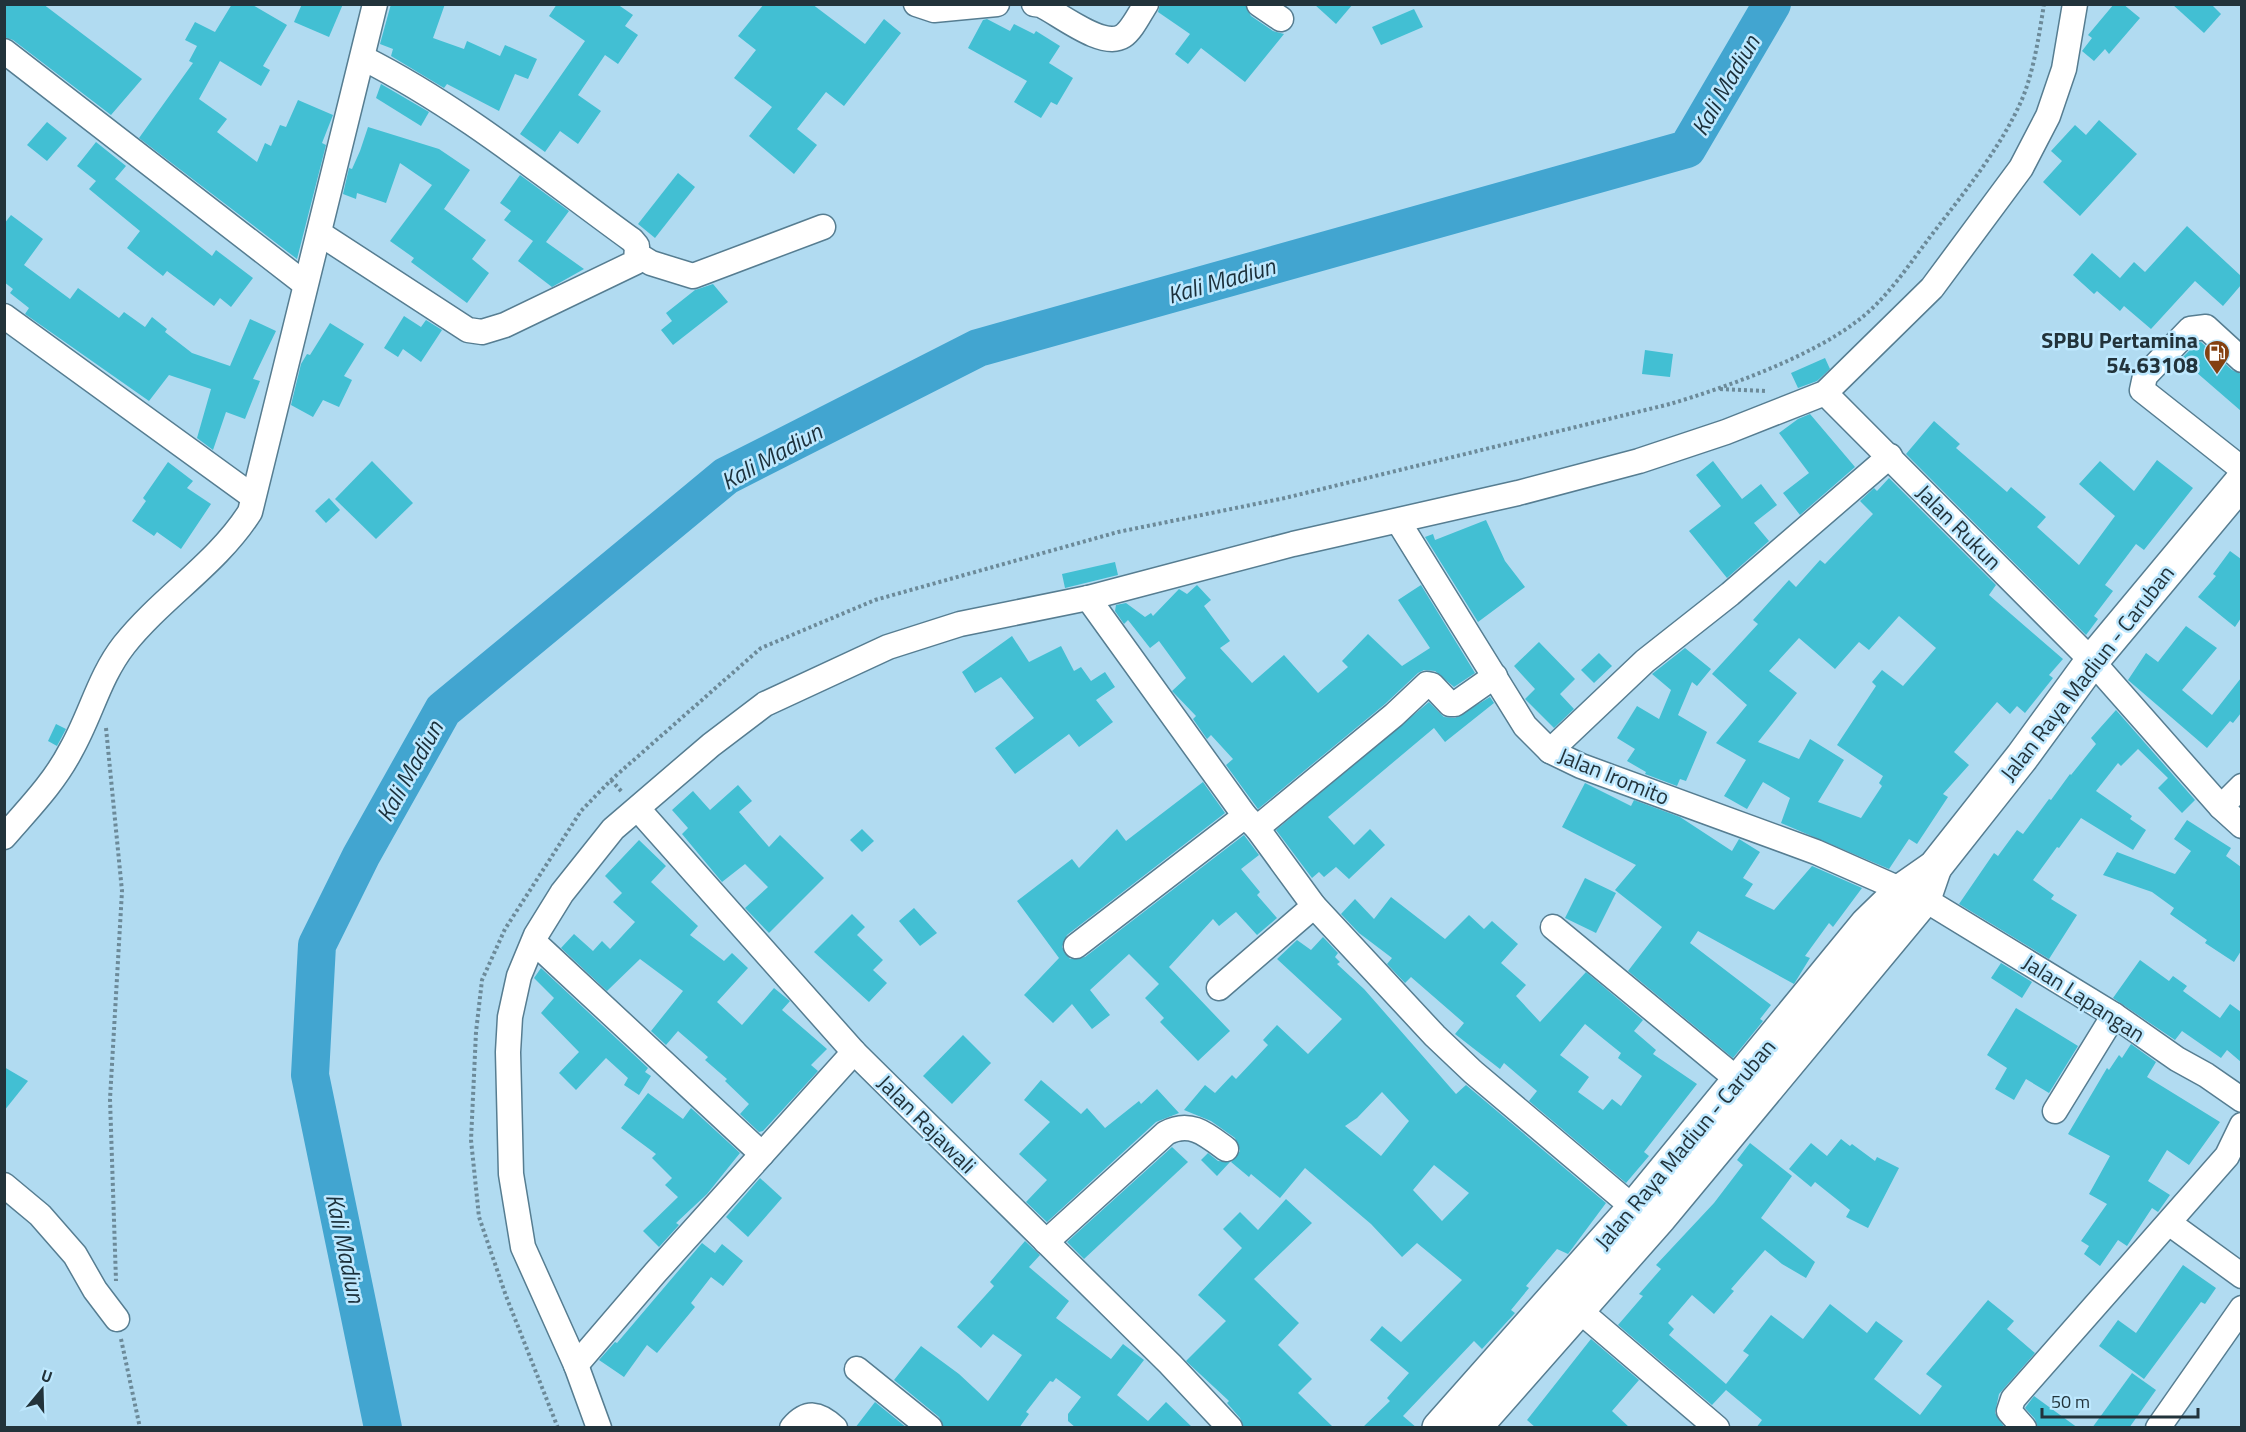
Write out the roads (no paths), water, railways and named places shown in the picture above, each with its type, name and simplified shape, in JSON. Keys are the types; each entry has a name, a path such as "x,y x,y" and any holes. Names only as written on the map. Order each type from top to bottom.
{"highway":[{"name":"Jalan Raya Madiun - Caruban","path":"1474,1428 1580,1311 2029,749 2092,661 2241,481"},
{"name":"Jalan Raya Madiun - Caruban","path":"1439,1428 1634,1208 1867,924 1913,894"}],"street":[{"path":"4,837 57,775 73,748 101,680 125,644 235,535 249,512 375,4"},
{"path":"916,4 934,10 997,4"},
{"path":"1034,4 1041,5 1093,35 1110,41 1125,35 1146,4"},
{"path":"1259,4 1281,19"},
{"path":"599,1428 576,1365 523,1247 511,1174 510,1017 519,976 534,942 562,893 613,829 711,745 765,704 888,646 960,624 1088,598 1293,544 1518,493 1639,461 1726,432 1825,393 1932,288 2022,168 2048,116 2064,69 2075,4"},
{"path":"4,51 305,284"},
{"path":"363,58 408,81 465,120 632,240 638,255 651,263 693,276 823,227"},
{"path":"319,233 468,330 483,332 505,325 636,262 638,255"},
{"path":"4,316 252,496"},
{"path":"2241,360 2206,327 2190,329 2145,376 2142,390 2241,469"},
{"name":"Jalan Rukun","path":"1825,393 2092,661 2241,826"},
{"path":"1550,751 1646,661 1730,594 1890,456"},
{"name":"Jalan Iromito","path":"1398,520 1525,726 1550,751 1581,766 1816,852 1913,894"},
{"path":"1088,598 1314,906 1465,1065 1634,1208"},
{"path":"1076,946 1251,822 1394,716 1427,684 1431,684 1450,704 1455,704 1495,676"},
{"path":"2222,807 2241,786"},
{"name":"Jalan Rajawali","path":"638,809 854,1052 1170,1364 1230,1428"},
{"name":"Jalan Lapangan","path":"1913,894 2114,1015 2241,1100"},
{"path":"1219,988 1314,906"},
{"path":"1553,927 1738,1080"},
{"path":"534,942 762,1154"},
{"path":"2055,1111 2114,1015"},
{"path":"576,1365 854,1052"},
{"path":"2024,1428 2011,1416 2010,1405 2013,1399 2169,1223 2234,1162 2241,1125"},
{"path":"1046,1242 1166,1133 1175,1128 1200,1130 1226,1149"},
{"path":"4,1185 40,1215 75,1255 95,1290 117,1319"},
{"path":"2169,1223 2238,1267"},
{"path":"2158,1428 2241,1308"},
{"path":"1580,1311 1717,1428"},
{"path":"857,1369 930,1428"},
{"path":"792,1428 799,1419 810,1414 823,1417 835,1428"}],"waterway":[{"name":"Kali Madiun","path":"383,1428 310,1075 317,945 361,856 443,710 726,476 978,348 1687,149 1772,4"}],"place":[{"name":"SPBU Pertamina 54.63108","path":"2217,376"}]}
